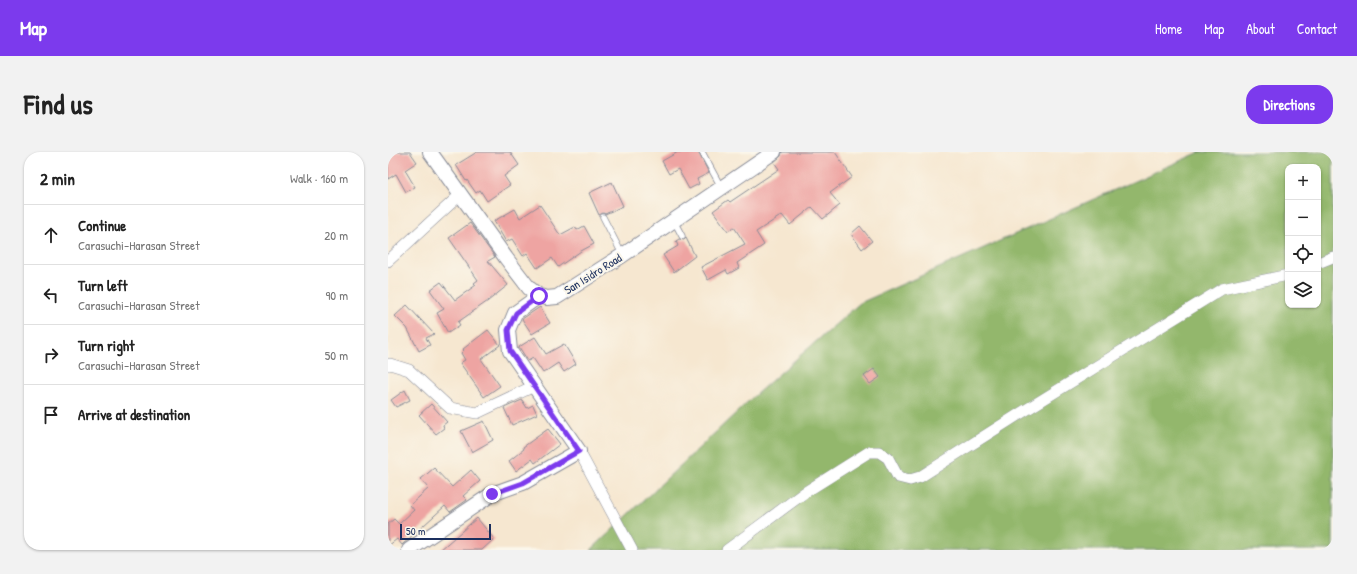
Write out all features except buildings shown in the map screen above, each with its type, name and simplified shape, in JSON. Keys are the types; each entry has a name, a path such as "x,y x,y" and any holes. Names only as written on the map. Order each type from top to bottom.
{"street":[{"path":"430,152 529,288 539,296 516,313 508,330 510,351 579,451 632,550"},
{"name":"San Isidro Road","path":"539,296 547,298 557,297 674,221 774,152"},
{"path":"388,262 461,194"},
{"path":"1321,262 1333,256"},
{"path":"727,550 804,493 869,452 879,452 888,458 898,477 910,480 920,477 1222,289 1285,276"},
{"path":"388,365 390,364 409,370 450,408 477,413 534,386"},
{"path":"409,550 492,494 523,483 579,451"}],"lane":[{"path":"702,152 721,188"},
{"path":"603,217 623,255"},
{"path":"674,221 682,236"}],"green space":[{"path":"1200,152 1333,152 1333,550 591,550 754,396 860,303"}],"route":[{"path":"492,494 523,483 579,451 510,351 508,330 516,313 539,296"}]}
